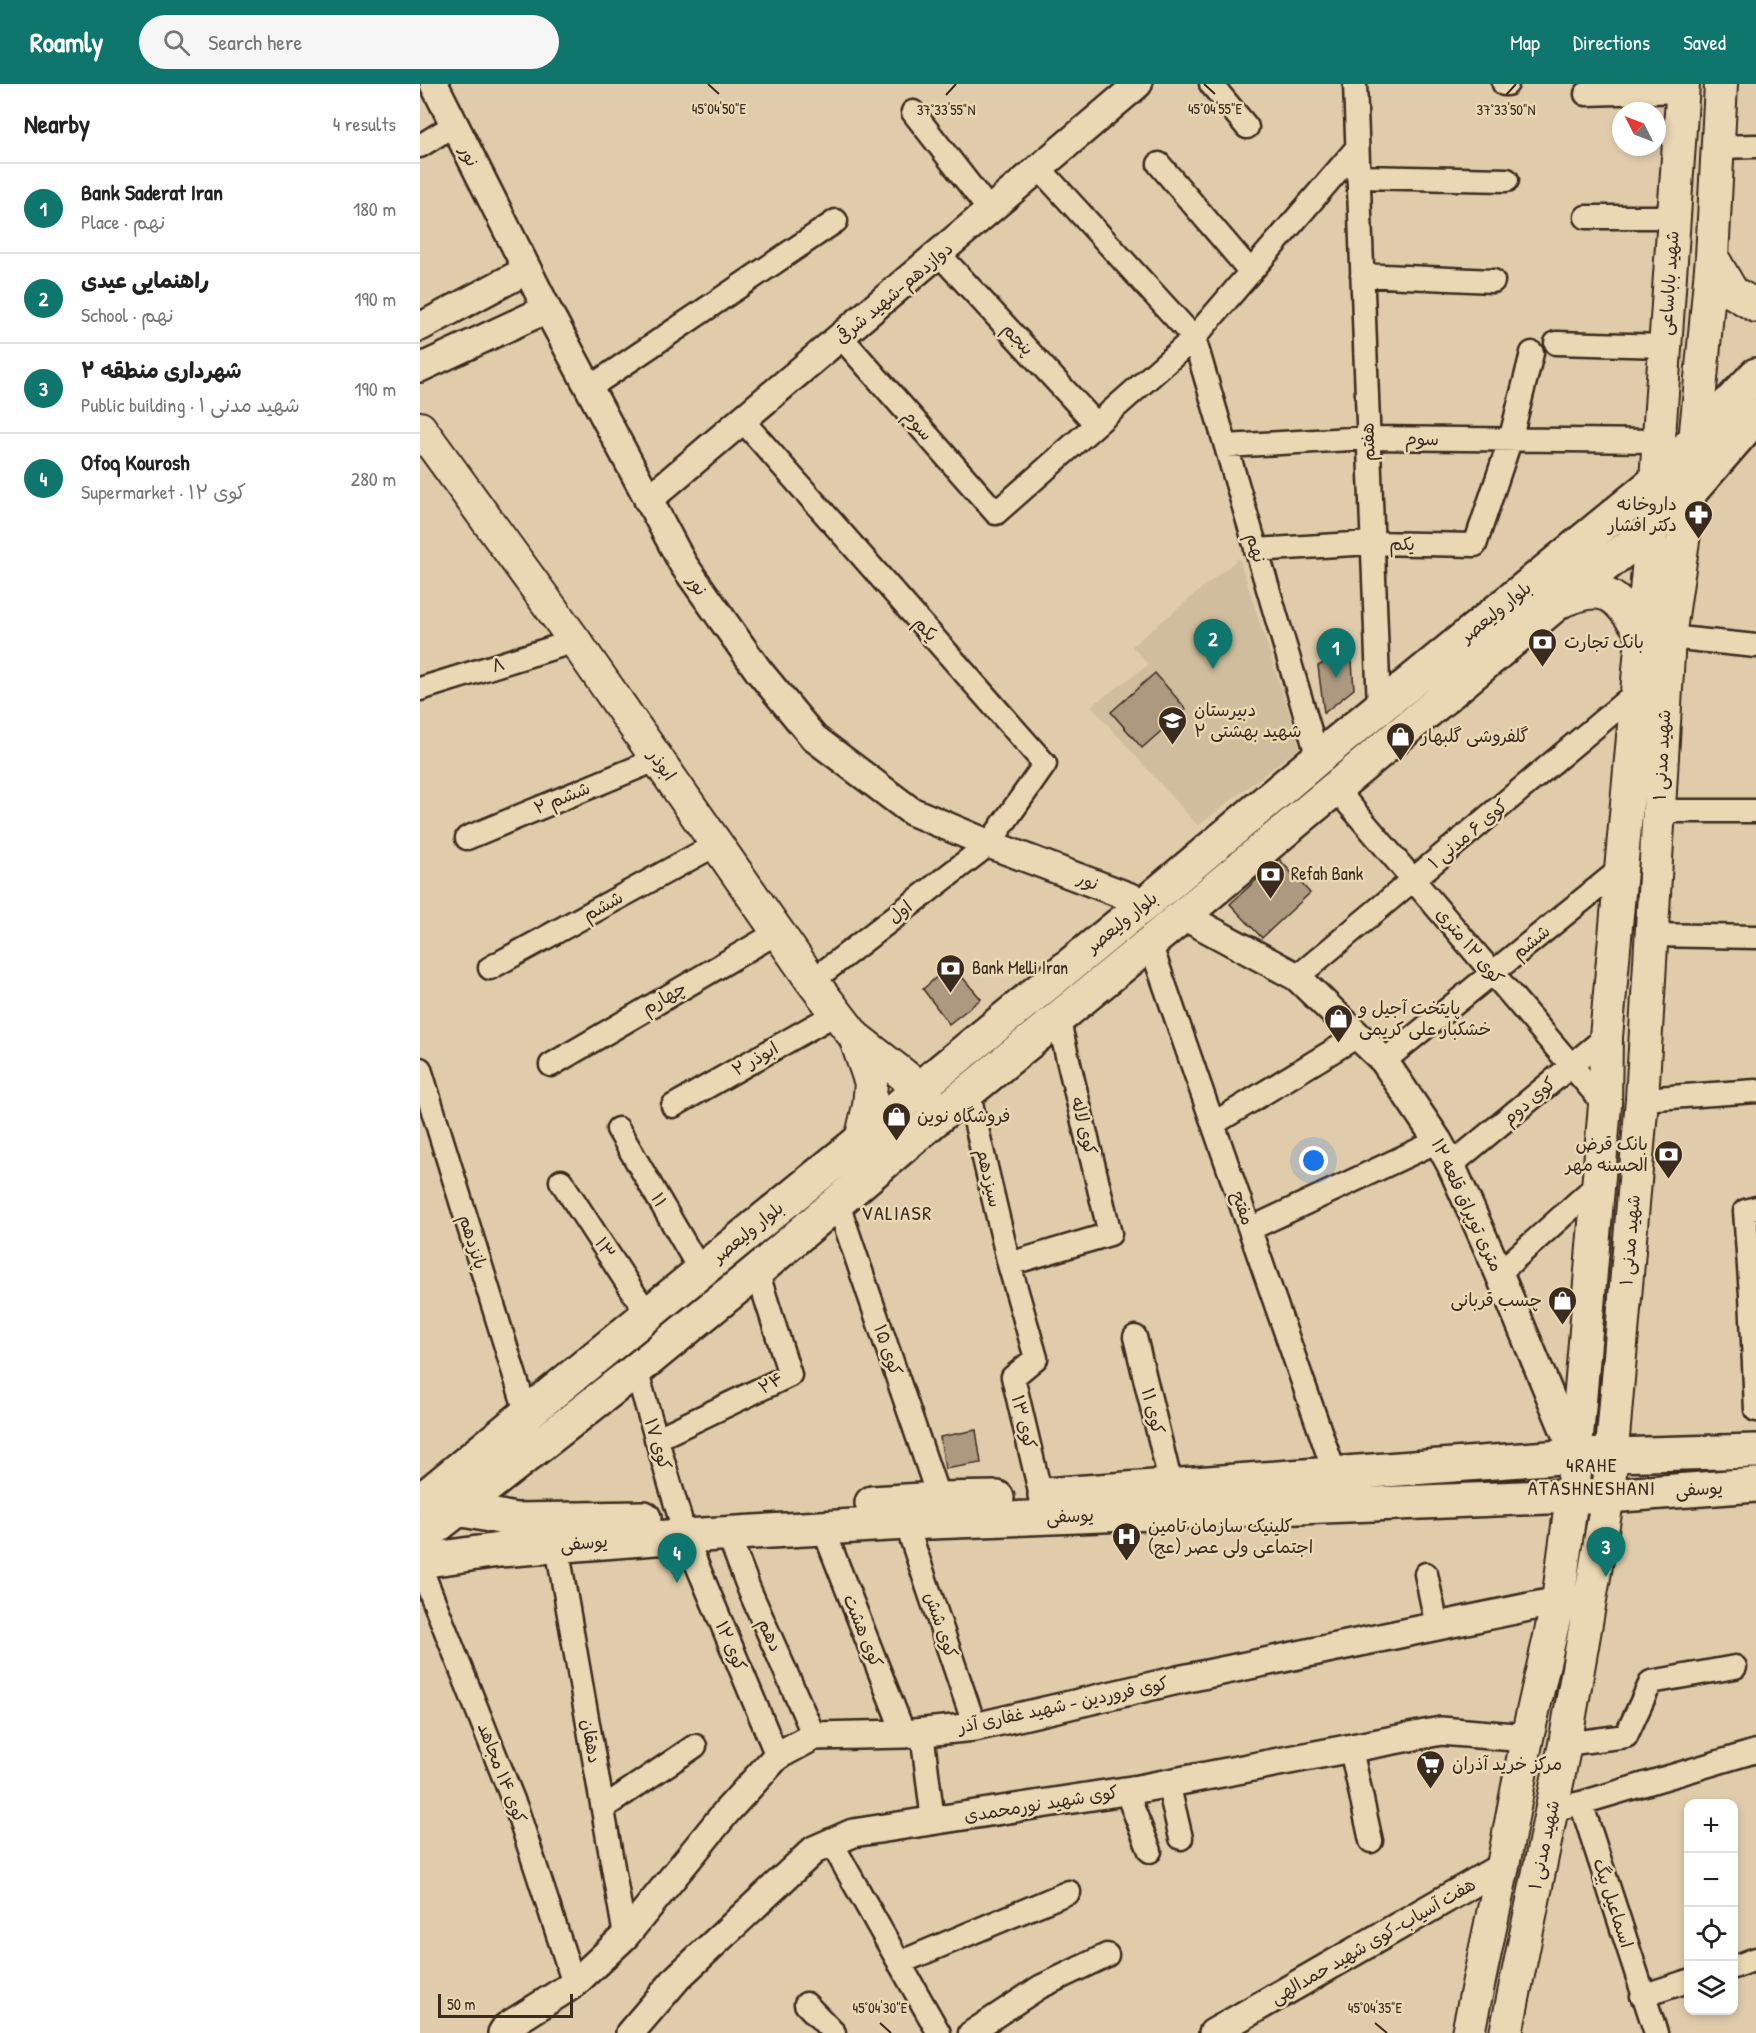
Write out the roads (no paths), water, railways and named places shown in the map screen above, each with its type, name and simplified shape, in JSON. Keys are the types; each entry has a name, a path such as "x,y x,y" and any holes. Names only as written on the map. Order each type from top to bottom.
{"main road":[{"path":"1695,439 1712,257 1721,84"},
{"name":"شهید باباساعی","path":"1656,482 1683,87"},
{"path":"1712,257 1732,292 1756,306"},
{"name":"بلوار ولیعصر","path":"420,1539 440,1499 526,1415 861,1140 920,1088 1146,903 1318,758 1656,482 1756,375"},
{"name":"بلوار ولیعصر","path":"440,1499 636,1370 757,1271 968,1091 1150,943 1557,603 1651,529 1690,492 1756,416"},
{"name":"ابوذر","path":"420,428 575,641 812,981 855,1037 920,1088 940,1115"},
{"name":"شهید مدنی ۱","path":"1468,2033 1527,1738 1558,1601 1572,1496 1605,1105 1606,1037 1638,691 1656,636 1690,492 1695,439"},
{"name":"شهید مدنی ۱","path":"1506,2033 1565,1744 1608,1496 1642,1099 1659,811 1656,636 1651,529 1656,482"},
{"path":"1557,603 1587,592 1600,592 1611,596 1656,636"},
{"path":"1146,903 1182,915"},
{"path":"855,1037 871,1083 869,1106 861,1140"},
{"path":"1606,1037 1644,1041"},
{"name":"یوسفی","path":"440,1499 515,1520 682,1527 729,1534 906,1523 1173,1498 1335,1474 1575,1456 1756,1451"},
{"name":"یوسفی","path":"420,1561 499,1550 556,1546 682,1527 939,1499 1041,1496 1173,1498 1608,1496 1756,1485"},
{"path":"440,1499 482,1541 499,1550"},
{"path":"1527,1738 1565,1744"},
{"path":"1514,1804 1551,1810"}],"street":[{"name":"نور","path":"434,84 526,270 683,564 758,670 814,738 911,811 988,844 1146,903"},
{"name":"دوازدهم-شهید شرقی","path":"648,500 1138,84"},
{"path":"1211,84 1247,127"},
{"name":"هفتم","path":"1355,84 1379,708"},
{"path":"1586,94 1683,87"},
{"path":"913,112 990,211"},
{"path":"420,147 454,125"},
{"path":"1719,147 1756,146"},
{"path":"1096,424 1194,338 1357,148"},
{"path":"1159,164 1251,272"},
{"path":"1039,168 1194,338"},
{"path":"1358,177 1507,180"},
{"path":"1586,217 1674,217"},
{"path":"589,388 836,221"},
{"name":"پنجم","path":"939,254 1096,424"},
{"path":"420,327 526,270"},
{"path":"1362,275 1493,281"},
{"path":"420,368 547,309"},
{"name":"سوم","path":"841,337 996,513 1096,424"},
{"name":"نهم","path":"1194,338 1318,758"},
{"path":"1556,344 1665,346"},
{"path":"1510,441 1532,352"},
{"name":"یکم","path":"743,421 1045,764 988,844"},
{"name":"سوم","path":"1226,446 1368,438 1658,441"},
{"name":"یکم","path":"1256,550 1371,543 1475,545 1510,441"},
{"path":"1656,636 1756,646"},
{"name":"۸","path":"420,689 575,641"},
{"name":"کوی ۶ مدنی ۱","path":"1297,977 1638,691"},
{"name":"ششم ۲","path":"466,838 658,759"},
{"name":"کوی ۱۲ متری","path":"1335,788 1605,1105"},
{"path":"1659,811 1756,811"},
{"name":"ششم","path":"490,968 717,844"},
{"name":"اول","path":"812,981 988,844"},
{"name":"ششم","path":"1384,1061 1622,868"},
{"name":"۱۲ متری توپراق قلعه","path":"1182,915 1297,977 1384,1061 1438,1141 1451,1165 1499,1273 1575,1456"},
{"name":"چهارم","path":"551,1065 778,932"},
{"path":"1652,935 1756,937"},
{"name":"مفتح","path":"1150,943 1335,1474"},
{"name":"۲ ابوذر","path":"673,1106 837,1012"},
{"name":"کوی لاله","path":"1009,1264 1110,1234 1058,1018"},
{"path":"1213,1124 1359,1035"},
{"name":"کوی دوم","path":"1451,1165 1606,1037"},
{"name":"پانزدهم","path":"420,1069 526,1415"},
{"name":"سیزدهم","path":"968,1091 1009,1264 1036,1358"},
{"path":"1642,1099 1756,1091"},
{"name":"۱۱","path":"618,1130 700,1270"},
{"path":"1250,1229 1438,1141"},
{"name":"۱۳","path":"561,1181 648,1315"},
{"path":"1499,1273 1598,1184"},
{"name":"کوی ۱۵","path":"837,1201 939,1499"},
{"path":"1756,1208 1745,1210 1754,1294 1756,1410"},
{"name":"۲۴","path":"656,1439 790,1375 757,1271"},
{"name":"کوی ۱۱","path":"1135,1337 1173,1498"},
{"name":"کوی ۱۳","path":"1036,1358 1013,1377 1041,1496"},
{"name":"کوی ۱۷","path":"636,1370 682,1527"},
{"name":"کوی شش","path":"906,1523 975,1727"},
{"name":"کوی ۱۲","path":"682,1527 777,1756"},
{"name":"کوی هشت","path":"823,1528 913,1733 933,1821"},
{"name":"دهم","path":"729,1534 749,1589 814,1736"},
{"name":"دهقان","path":"556,1546 625,1936"},
{"name":"کوی ۱۴ مجاهد","path":"420,1566 517,1810 574,1984"},
{"path":"1426,1574 1437,1626"},
{"name":"کوی فروردین - شهید غفاری آذر","path":"502,2033 506,2027 574,1984 625,1936 727,1812 777,1756 814,1736 913,1733 975,1727 1178,1680 1558,1601"},
{"path":"1565,1744 1626,1736 1651,1682 1735,1667"},
{"name":"کوی شهید نورمحمدی","path":"630,2033 678,1977 814,1850 853,1833 1126,1791 1441,1731 1527,1738"},
{"path":"603,1808 694,1746"},
{"path":"1351,1749 1371,1841"},
{"path":"1551,1810 1756,1751"},
{"path":"1168,1783 1181,1838"},
{"path":"1126,1791 1150,1851"},
{"name":"اسماعیل بیگ","path":"1581,1803 1642,1996 1656,2033"},
{"path":"831,1842 939,2033"},
{"name":"هفت آسیاب-کوی شهید حمدالهی","path":"1213,2033 1503,1866"},
{"path":"899,1963 1069,1892"},
{"path":"970,2033 1040,1987 1107,1955"},
{"path":"1738,1966 1756,1959"},
{"path":"1642,1996 1684,1983"},
{"path":"806,2004 834,2033"}],"place":[{"name":"داروخانه دکتر افشار","path":"1698,540"},
{"name":"بانک تجارت","path":"1543,668"},
{"name":"راهنمایی عیدی","path":"1213,669"},
{"name":"Bank Saderat Iran","path":"1336,678"},
{"name":"دبیرستان شهید بهشتی ۲","path":"1173,746"},
{"name":"گلفروشی گلبهار","path":"1400,762"},
{"name":"Refah Bank","path":"1270,900"},
{"name":"Bank Melli Iran","path":"951,994"},
{"name":"پایتخت آجیل و خشکبار علی کریمی","path":"1338,1044"},
{"name":"فروشگاه نوین","path":"896,1142"},
{"name":"بانک قرض الحسنه مهر","path":"1669,1180"},
{"name":"چسب قربانی","path":"1563,1326"},
{"name":"کلینیک سازمان تامین اجتماعی ولی عصر (عج)","path":"1127,1562"},
{"name":"شهرداری منطقه ۲","path":"1606,1577"},
{"name":"Ofoq Kourosh","path":"677,1583"},
{"name":"مرکز خرید آذران","path":"1431,1790"}],"district":[{"name":"VALIASR","path":"897,1213"},
{"name":"4RAHE ATASHNESHANI","path":"1592,1476"}]}
